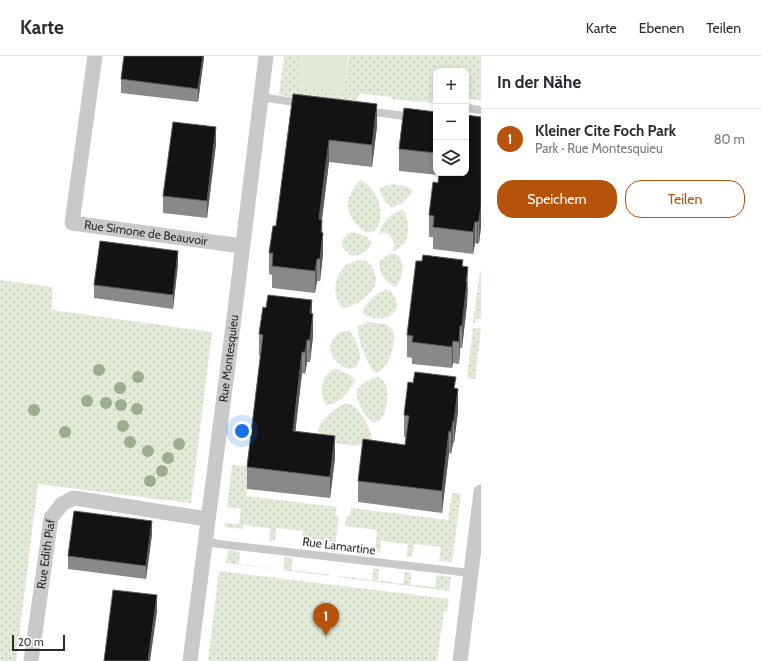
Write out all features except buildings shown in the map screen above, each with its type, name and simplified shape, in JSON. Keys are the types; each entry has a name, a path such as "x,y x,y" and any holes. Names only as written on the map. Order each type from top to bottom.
{"street":[{"name":"Rue Simone de Beauvoir","path":"95,56 72,222 242,246"},
{"name":"Rue Montesquieu","path":"190,661 266,56"},
{"path":"460,661 481,492"},
{"name":"Rue Edith Piaf","path":"30,661 51,518 62,504 74,498 208,519"}],"lane":[{"path":"260,97 307,103"},
{"path":"469,108 481,110"},
{"path":"361,110 433,120"},
{"name":"Rue Lamartine","path":"205,541 219,544 471,572"}],"green space":[{"path":"284,56 302,56 299,87 344,91 349,56 481,56 481,101 469,99 469,68 433,68 433,103 391,99 391,97 359,93 356,106 279,95"},
{"path":"302,56 348,56 344,92 298,87"},
{"path":"360,180 372,189 379,203 380,221 376,229 369,232 363,231 356,224 349,212 348,207 348,201 352,191"},
{"path":"393,184 407,187 412,190 412,192 402,203 392,208 384,200 379,189"},
{"path":"402,210 405,212 407,218 408,235 403,245 399,249 393,251 395,245 389,235 382,233 379,235 384,222 393,214"},
{"path":"351,232 368,238 372,243 371,246 361,254 352,256 346,251 342,244 344,237"},
{"path":"390,254 396,254 402,265 401,278 397,286 394,287 383,276 379,265 379,261"},
{"path":"361,260 371,265 376,278 375,286 363,299 353,305 343,308 337,298 337,280 346,265 351,262"},
{"path":"480,271 481,319 476,318 475,323 473,322"},
{"path":"0,280 53,287 51,310 212,332 191,503 38,484 16,661 0,661"},
{"path":"385,290 391,291 396,300 397,306 392,315 376,318 365,315 362,312 366,305 375,296"},
{"path":"368,322 386,324 393,331 394,336 391,355 385,367 376,373 366,358 358,331 358,326"},
{"path":"473,328 481,328 475,379 467,378"},
{"path":"346,331 350,331 360,352 359,361 352,369 344,367 336,361 330,348 335,337"},
{"path":"336,369 350,375 355,381 347,393 339,400 331,405 327,405 322,396 322,385 327,375"},
{"path":"377,377 380,378 386,385 387,401 382,418 374,422 368,418 359,404 357,399 357,391 358,388 368,380"},
{"path":"346,403 352,405 359,411 370,431 372,440 359,445 343,444 328,439 318,430 329,414"},
{"path":"232,465 249,467 246,496 337,507 335,515 339,516 335,548 301,544 303,531 276,528 275,541 269,541 270,528 243,525 243,529 224,527 225,523 239,524 241,509 227,507"},
{"path":"452,493 461,494 452,562 439,561 441,547 414,544 412,557 406,557 408,544 381,541 380,553 375,552 377,530 345,526 346,516 350,516 351,508 448,520"},
{"path":"228,550 240,552 239,564 283,570 285,557 293,558 291,570 330,576 226,563"},
{"path":"373,568 379,569 378,580 403,584 405,572 412,572 410,585 435,587 437,575 451,577 449,591 338,577 372,580"},
{"path":"219,571 449,599 447,611 444,611 437,661 208,661"}],"place":[{"name":"Kleiner Cite Foch Park","path":"326,636"}]}
